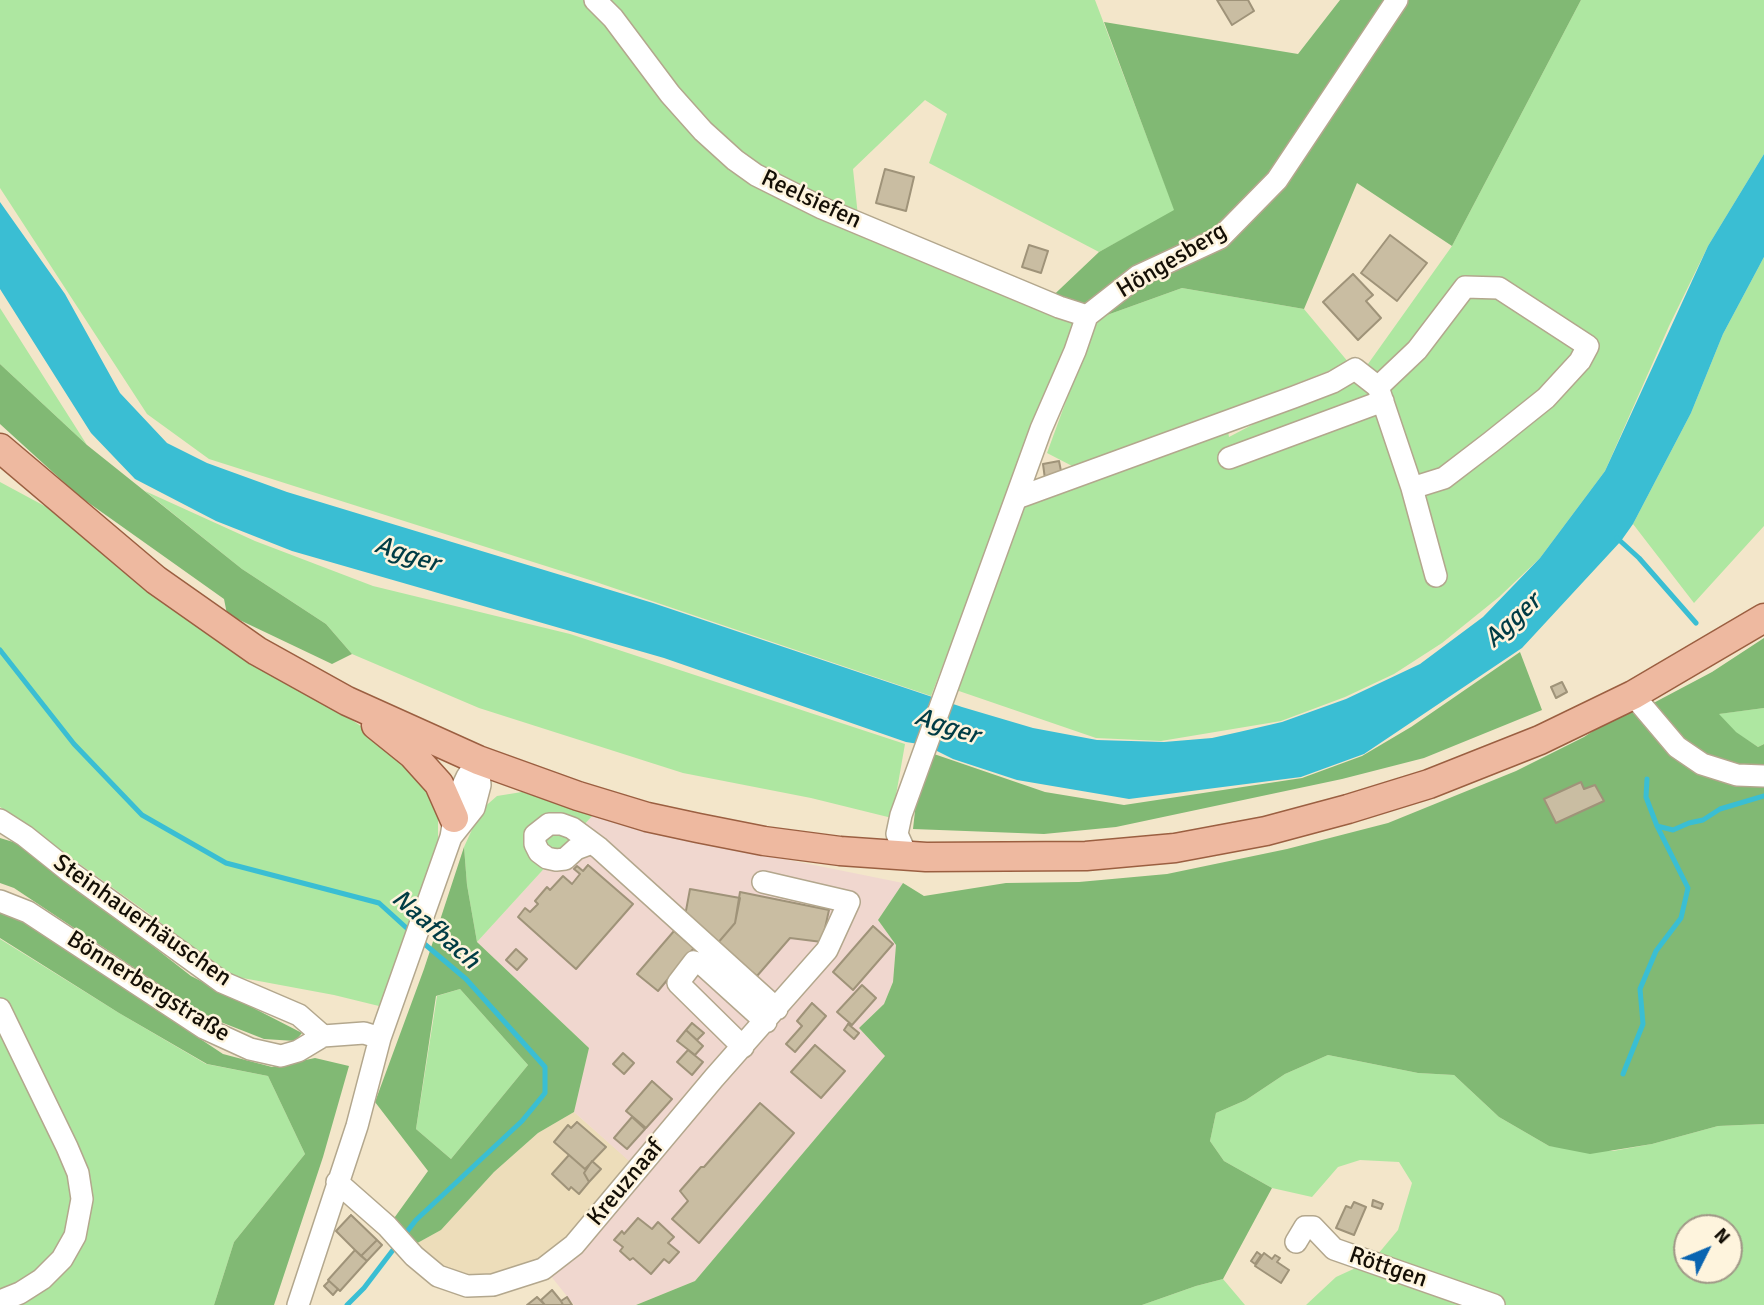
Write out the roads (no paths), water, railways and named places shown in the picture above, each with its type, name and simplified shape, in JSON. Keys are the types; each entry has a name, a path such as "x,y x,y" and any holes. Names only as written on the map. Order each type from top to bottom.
{"main road":[{"path":"0,448 156,580 257,651 347,701 478,760 578,796 648,817 764,841 907,856 1086,856 1175,848 1266,831 1429,785 1540,740 1633,695 1764,618"},
{"path":"347,701 412,754 439,784 452,828"}],"street":[{"name":"Reelsiefen","path":"595,0 613,18 670,94 704,131 735,160 756,175 822,208 1059,307 1087,316"},
{"name":"Höngesberg","path":"1087,316 1138,276 1220,238 1278,180 1397,0"},
{"path":"1229,457 1380,394 1465,287 1499,288 1588,346 1580,361 1546,398 1491,443 1444,478 1412,488"},
{"path":"907,856 897,834 907,799 1041,429 1087,316"},
{"path":"1017,498 1294,397 1333,382 1355,369 1380,394 1412,488 1436,576"},
{"path":"1633,695 1676,747 1702,764 1737,775 1764,776"},
{"path":"298,1305 357,1126 380,1038 452,828 457,796 478,760"},
{"name":"Steinhauerhäuschen","path":"0,820 222,982 299,1015 323,1036"},
{"path":"595,846 760,1027"},
{"name":"Kreuznaaf","path":"337,1182 387,1226 414,1256 468,1296 543,1269 574,1245 827,950 849,902 763,882"},
{"name":"Bönnerbergstraße","path":"0,901 28,912 204,1028 250,1049 281,1056 299,1051 323,1036 364,1033 380,1038"},
{"path":"0,1009 67,1147 78,1173 82,1199 75,1236 62,1259 42,1279 20,1293 0,1301"},
{"path":"623,1186 647,1179"},
{"name":"Röttgen","path":"1296,1242 1305,1227 1313,1227 1334,1249 1494,1305"}],"water":[{"name":"Agger","path":"1764,154 1764,257 1723,334 1691,413 1633,524 1621,541 1522,648 1364,754 1301,777 1129,799 1017,780 953,759 925,745 906,742 664,658 292,551 216,521 135,479 91,433 0,289 0,202 65,294 120,393 167,443 207,463 287,492 653,603 962,707 1033,728 1097,740 1164,742 1212,738 1282,722 1346,699 1420,664 1483,617 1540,558 1605,471 1708,246"}],"waterway":[{"path":"1617,538 1639,558 1696,623"},
{"name":"Naafbach","path":"0,650 74,744 142,815 226,863 379,903 411,932"},
{"path":"1647,779 1646,797 1657,826 1673,830 1703,820 1720,809 1764,796"},
{"path":"1623,1074 1643,1024 1640,989 1656,951 1681,918 1688,888 1657,826"},
{"name":"Naafbach","path":"402,1238 416,1220 522,1121 545,1093 545,1067 466,979 421,941"},
{"name":"Naafbach","path":"347,1305 364,1288 396,1246"}]}
